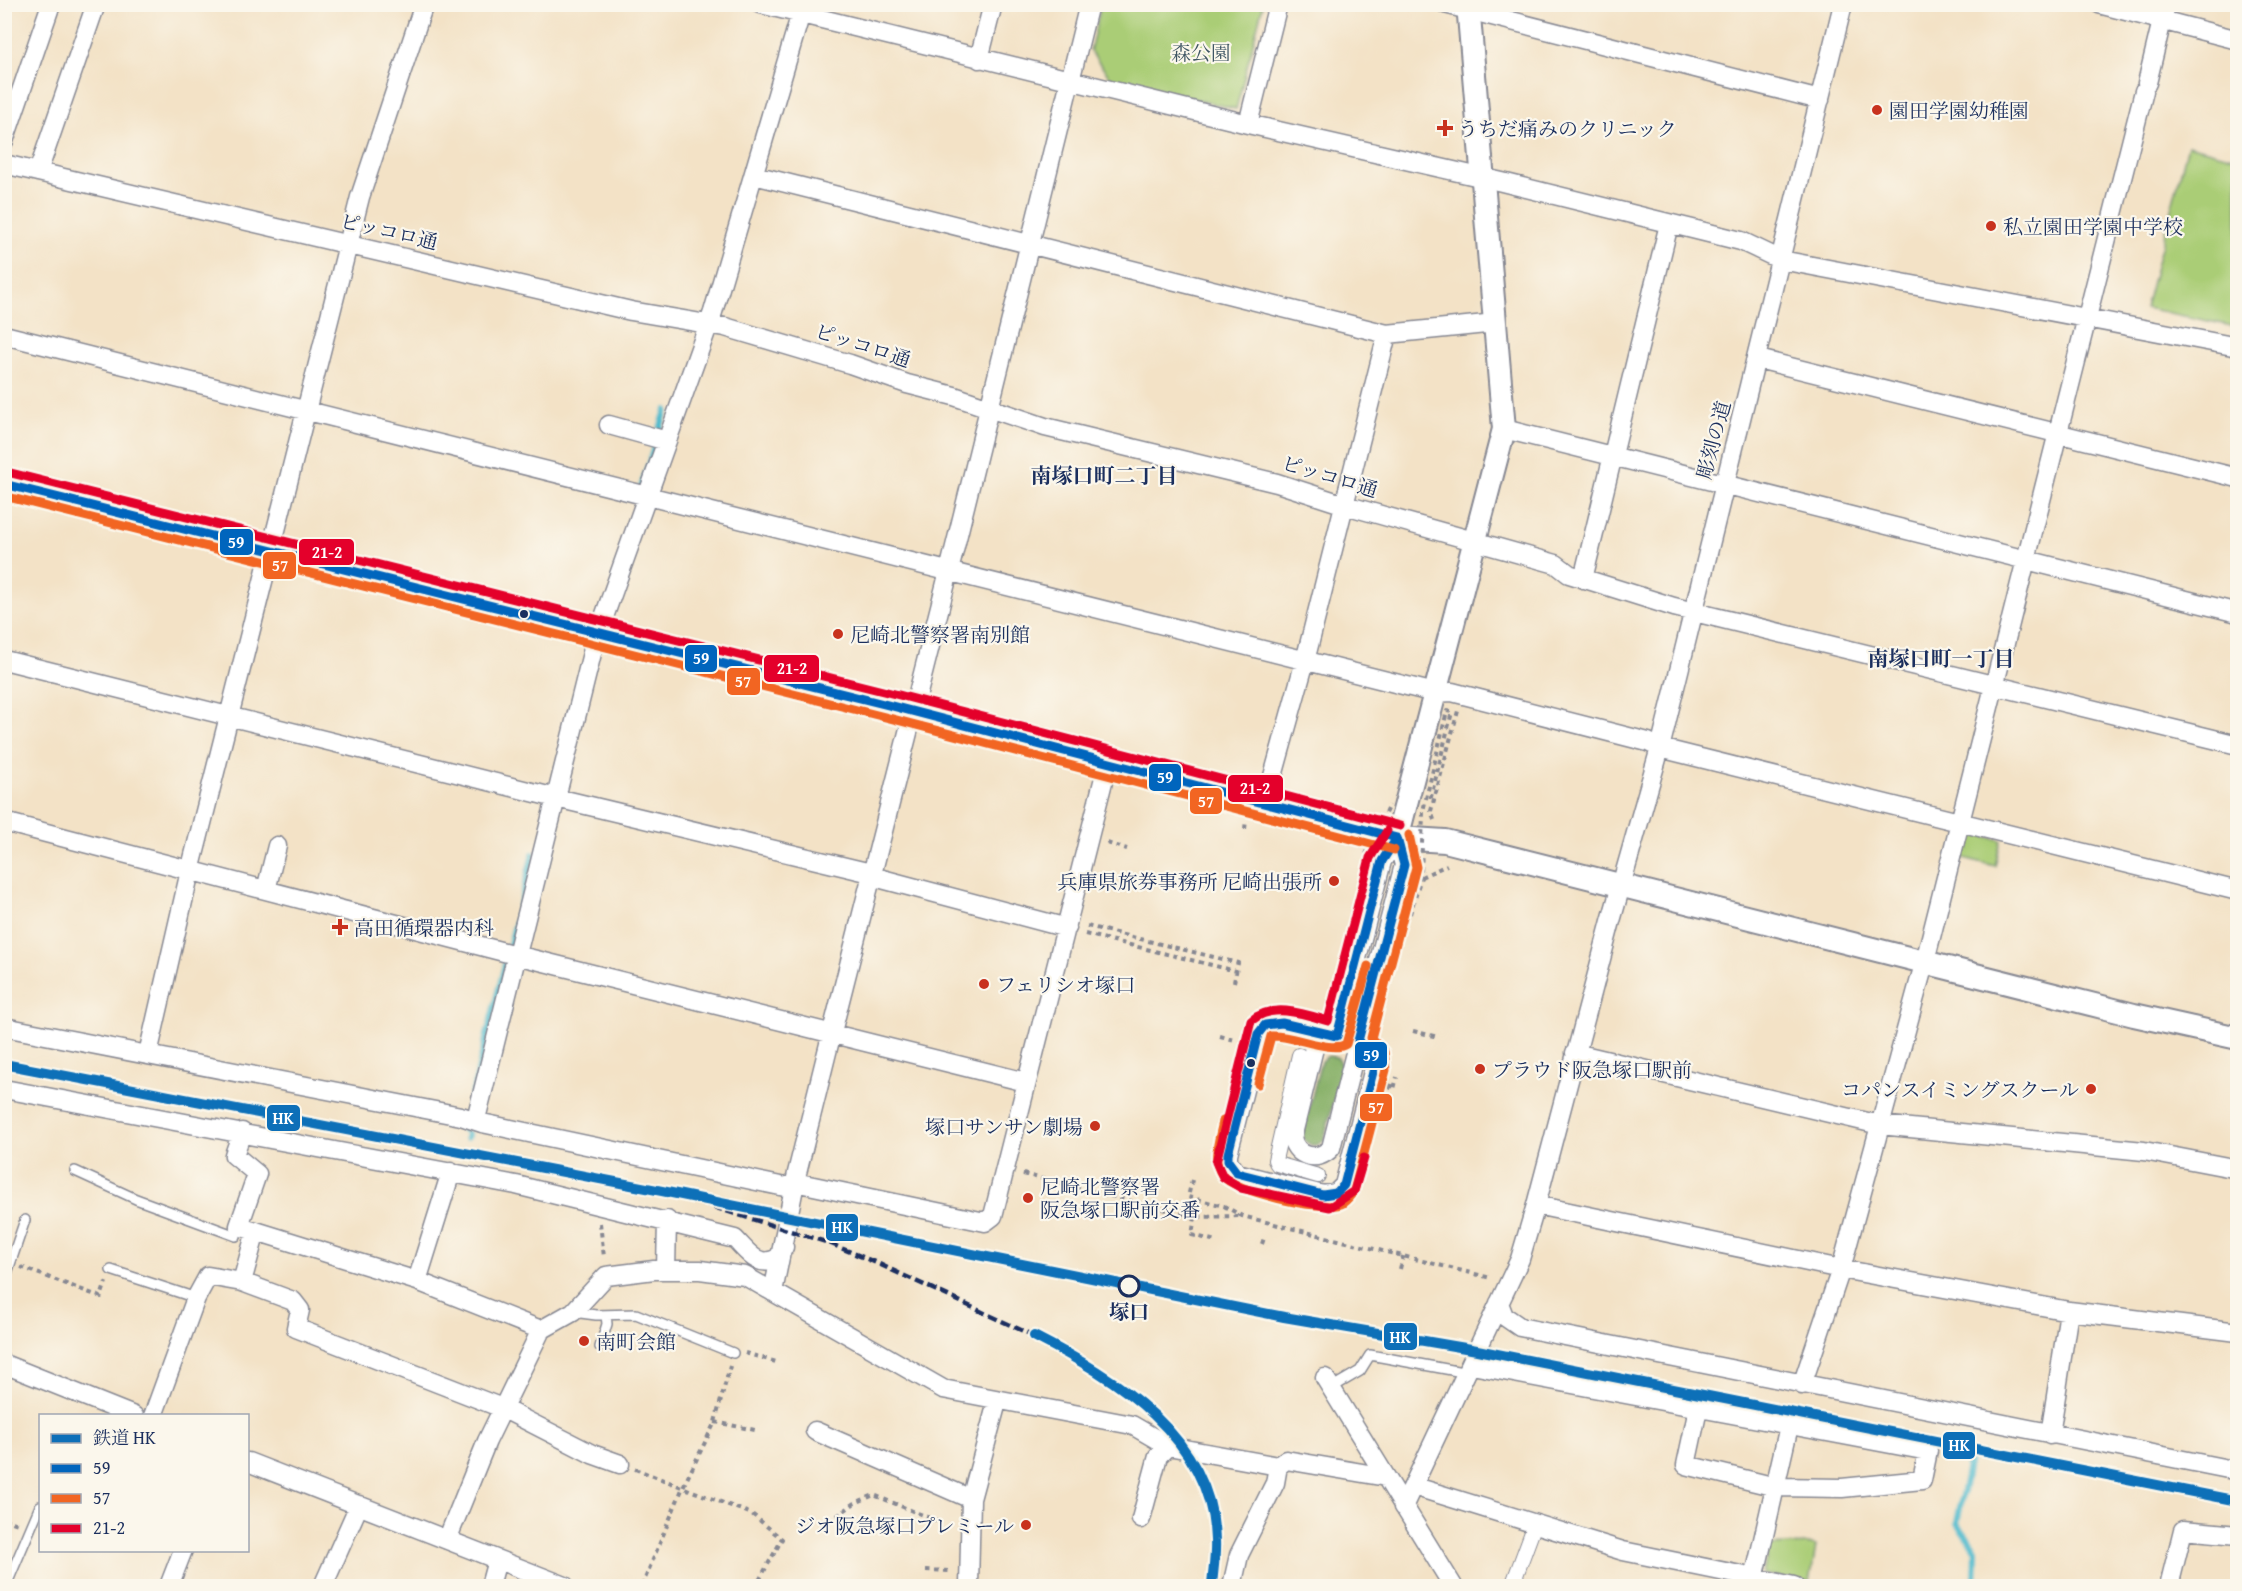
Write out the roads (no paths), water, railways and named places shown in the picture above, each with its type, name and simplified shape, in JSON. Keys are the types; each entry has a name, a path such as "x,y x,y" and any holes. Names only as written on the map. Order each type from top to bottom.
{"street":[{"path":"4,141 51,4"},
{"path":"38,172 96,4"},
{"path":"148,1054 190,871 370,165 424,4"},
{"path":"979,59 993,4"},
{"path":"773,1292 784,1247 795,1183 871,873 950,571 1089,4"},
{"path":"1248,124 1278,4"},
{"path":"1445,4 1468,8 1820,100"},
{"name":"彫刻の道","path":"1402,1507 1470,1369 1520,1259 1536,1205 1575,1053 1660,748 1844,4"},
{"path":"2099,4 2164,13 2238,40"},
{"path":"1337,1036 1382,861 1397,838 1444,692 1475,541 1504,429 1468,8"},
{"path":"468,1118 551,796 598,631 648,496 660,439 698,322 754,175 787,9 979,59 1742,241 1781,260 2238,347"},
{"path":"1802,1385 1841,1269 1924,962 2164,13"},
{"name":"ピッコロ通","path":"5,168 38,172 631,311 698,322 791,346 1045,427 1267,481 1344,505 1556,564 1569,574 1583,579 1695,611 2238,745"},
{"path":"754,175 1387,334 1496,323"},
{"path":"1583,579 1669,224"},
{"path":"1265,805 1305,661 1387,334"},
{"path":"4,335 1305,661 1648,742 1660,748 2238,891"},
{"path":"1758,359 2238,478"},
{"path":"609,425 660,439"},
{"path":"1504,429 2238,612"},
{"path":"4,484 598,631 1397,838 1445,841 1924,962 2238,1038"},
{"path":"4,660 871,873 882,879 1067,928"},
{"path":"4,1027 468,1118 482,1123 773,1184 785,1186 795,1183 985,1222 993,1216 1108,762"},
{"path":"4,822 510,954 832,1032 1026,1082"},
{"path":"1337,1036 1322,1038 1314,1048 1292,1138 1300,1152 1312,1157 1326,1154 1331,1148 1404,865 1397,838"},
{"path":"266,890 277,846"},
{"path":"1270,1023 1282,1023 1358,1041 1373,1057 1374,1068 1344,1185 1336,1193 1323,1195 1237,1173 1228,1161 1228,1154 1261,1028 1270,1023"},
{"path":"1575,1053 1880,1125 2144,1151 2238,1169"},
{"path":"1299,1055 1275,1160 1278,1164 1318,1176"},
{"path":"4,1089 451,1172 667,1220 735,1239 755,1260 761,1262 778,1258 784,1247"},
{"path":"242,1132 234,1155 257,1174 239,1226 417,1281 541,1330"},
{"path":"417,1281 451,1172"},
{"path":"1536,1205 1841,1269 2069,1311 2238,1332"},
{"path":"666,1270 667,1220"},
{"path":"242,1282 256,1231"},
{"path":"726,1272 738,1261 735,1239"},
{"path":"447,1540 502,1408 541,1330 573,1312 606,1276 666,1270 726,1272 756,1280 793,1306 891,1357 943,1389 997,1402 1132,1425 1168,1446 1278,1466"},
{"path":"154,1414 196,1298 208,1276 242,1282 293,1301 300,1310 296,1328 502,1408 592,1454 620,1464"},
{"path":"1499,1303 1504,1316 1520,1328 2238,1471"},
{"path":"2050,1435 2069,1311"},
{"path":"4,1364 129,1414"},
{"path":"1470,1369 1698,1409 1928,1451 1922,1480 1842,1488 1776,1487 1686,1465 1698,1409"},
{"path":"1328,1383 1453,1587"},
{"path":"969,1579 971,1499 997,1402"},
{"path":"1754,1579 1789,1426"},
{"path":"815,1431 971,1499"},
{"path":"1141,1518 1158,1456 1168,1446"},
{"path":"1232,1587 1239,1555 1275,1483 1278,1466 1286,1460 1386,1477"},
{"path":"249,1462 566,1587"},
{"path":"1413,1486 1623,1551 1794,1587"},
{"path":"323,1587 359,1505"},
{"path":"1512,1587 1535,1524"},
{"path":"2169,1587 2183,1530 2238,1535"},
{"path":"169,1587 183,1552"},
{"path":"490,1587 497,1560"}],"lane":[{"path":"75,1171 147,1204 236,1236"},
{"path":"4,1282 25,1220"},
{"path":"111,1270 196,1298"},
{"path":"573,1312 636,1314 733,1353"},
{"path":"600,1347 607,1324 606,1314"},
{"path":"1328,1383 1360,1371 1370,1355 1470,1369"},
{"path":"6,1587 39,1508"}],"waterway":[{"path":"641,488 666,410"},
{"path":"463,1130 533,854"},
{"path":"467,1138 468,1134"},
{"path":"1969,1459 1957,1523 1976,1549 1975,1586"}],"railway":[{"path":"662,1191 829,1243 1034,1336"}],"rail line":[{"name":"HK","path":"4,1064 662,1191 1284,1317 1477,1350 2238,1501"},
{"name":"HK","path":"1034,1336 1096,1371 1127,1392 1154,1415 1178,1441 1197,1471 1210,1503 1215,1540 1212,1586"}],"place":[{"name":"園田学園幼稚園","path":"1877,110"},
{"name":"うちだ痛みのクリニック","path":"1445,128"},
{"name":"私立園田学園中学校","path":"1991,226"},
{"name":"尼崎北警察署南別館","path":"838,634"},
{"name":"兵庫県旅券事務所 尼崎出張所","path":"1334,881"},
{"name":"高田循環器内科","path":"340,927"},
{"name":"フェリシオ塚口","path":"984,984"},
{"name":"プラウド阪急塚口駅前","path":"1480,1069"},
{"name":"コパンスイミングスクール","path":"2091,1089"},
{"name":"塚口サンサン劇場","path":"1095,1126"},
{"name":"尼崎北警察署 阪急塚口駅前交番","path":"1028,1198"},
{"name":"塚口","path":"1129,1286"},
{"name":"南町会館","path":"584,1341"},
{"name":"ジオ阪急塚口プレミール","path":"1026,1525"}],"district":[{"name":"南塚口町二丁目","path":"1104,475"},
{"name":"南塚口町一丁目","path":"1941,658"}],"park label":[{"name":"森公園","path":"1201,52"}]}
